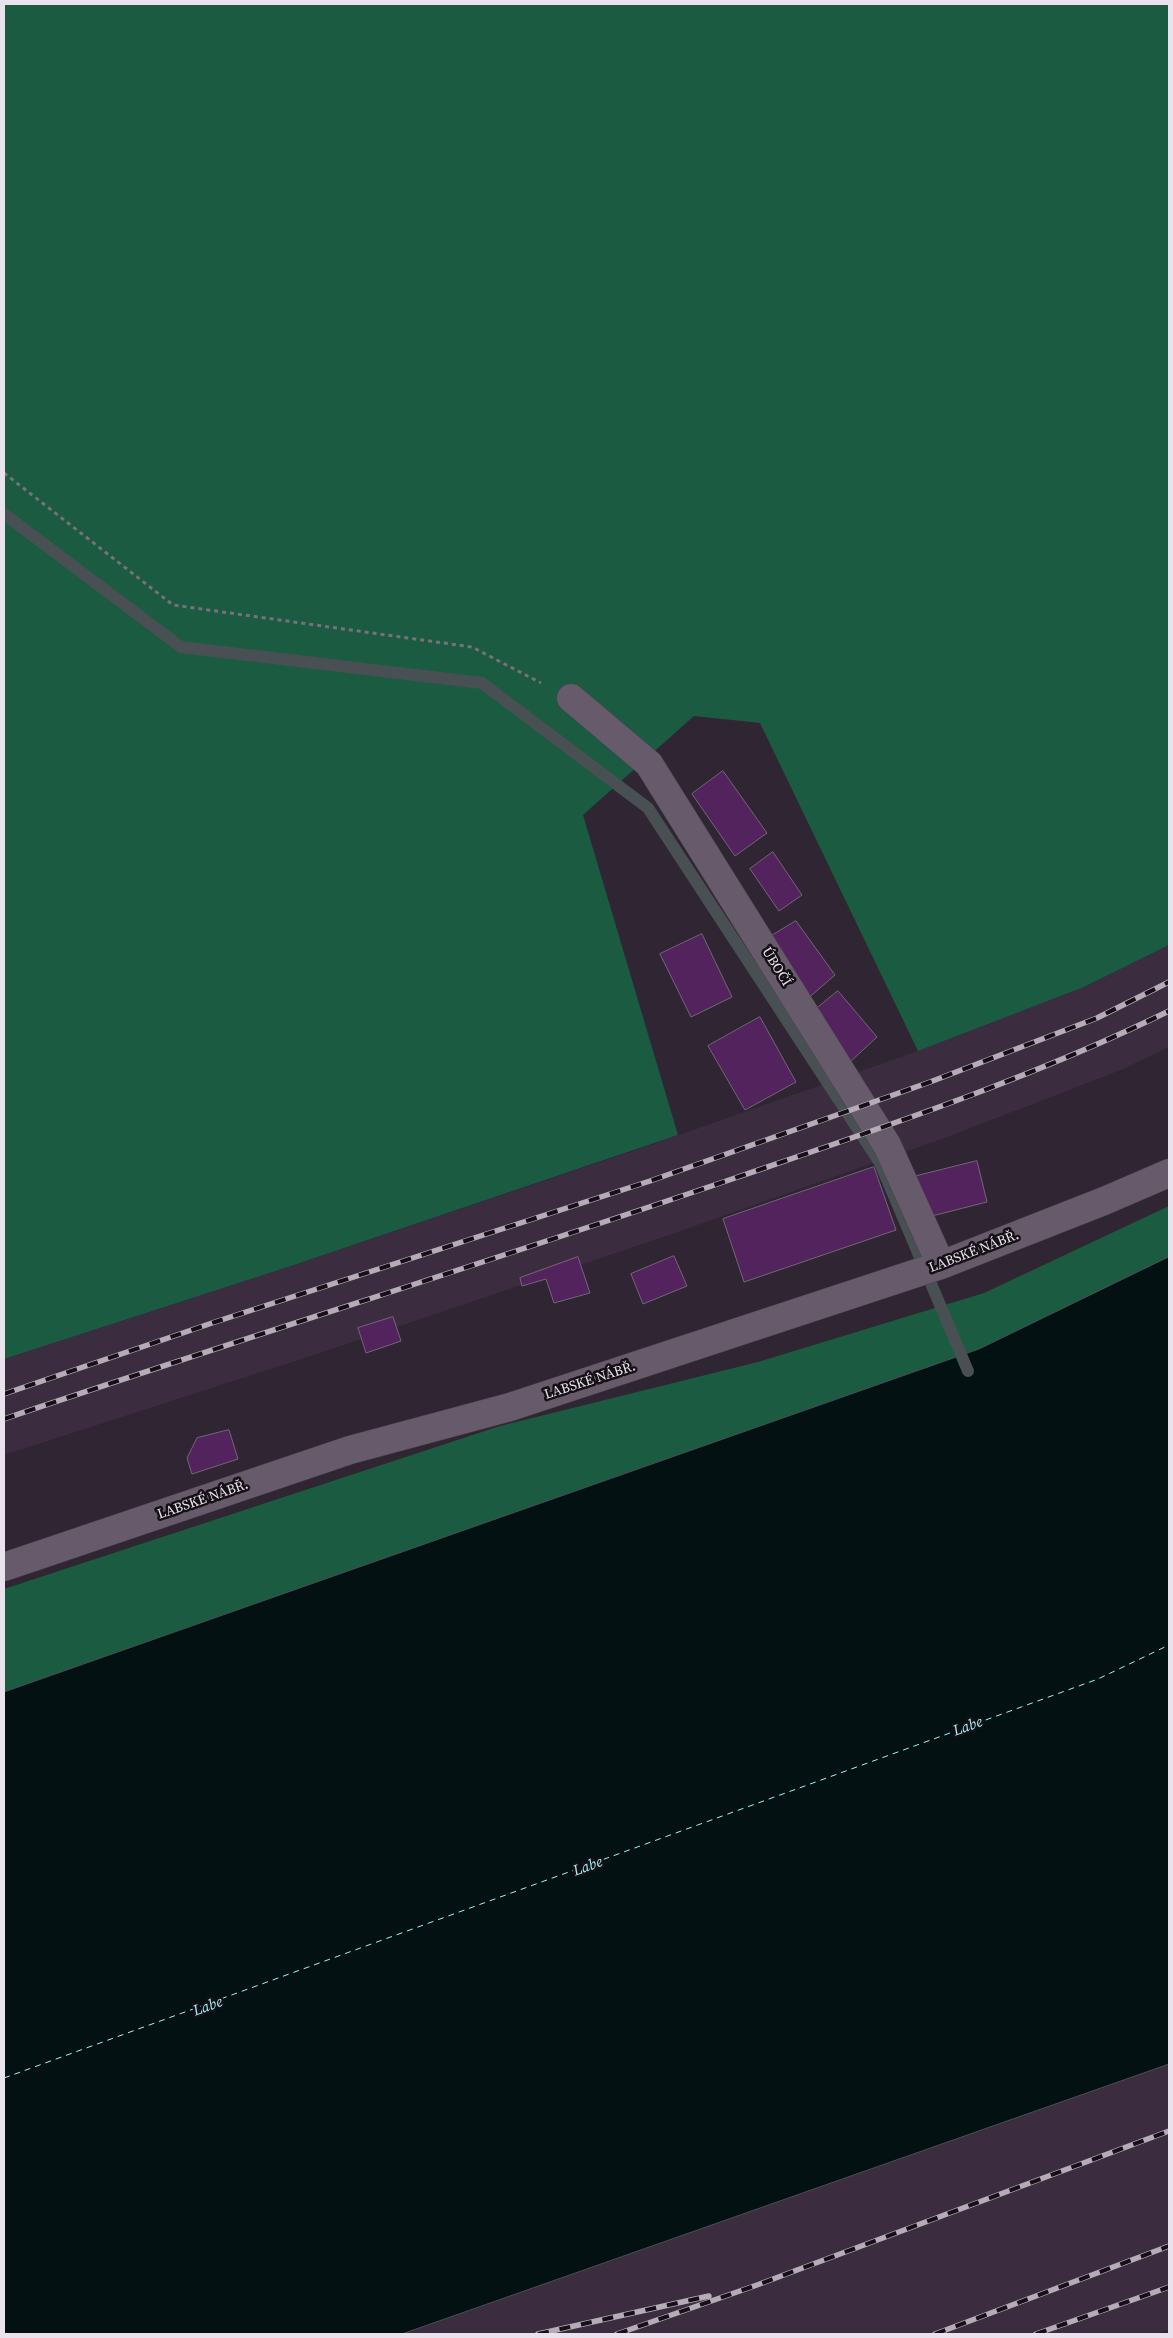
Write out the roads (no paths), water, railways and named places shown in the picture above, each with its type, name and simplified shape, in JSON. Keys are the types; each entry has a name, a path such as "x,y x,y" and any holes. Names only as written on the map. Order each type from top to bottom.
{"street":[{"name":"ÚBOČÍ","path":"571,698 649,764 886,1145 941,1266"},
{"name":"LABSKÉ NÁBŘ.","path":"4,1567 350,1450 510,1407 941,1266 1169,1173"}],"water":[{"name":"Labe","path":"1169,1257 1169,2064 402,2334 4,2334 4,1692 979,1349"}],"waterway":[{"path":"4,514 181,647 482,683 648,808 880,1163 968,1371"}],"railway":[{"path":"4,1394 215,1322 650,1181 930,1082 1097,1018 1169,982"},
{"path":"4,1419 644,1209 845,1140 1009,1081 1116,1036 1169,1011"},
{"path":"617,2334 757,2285 1169,2131"},
{"path":"935,2334 1169,2246"},
{"path":"1036,2334 1169,2287"},
{"path":"538,2334 709,2296"}]}
